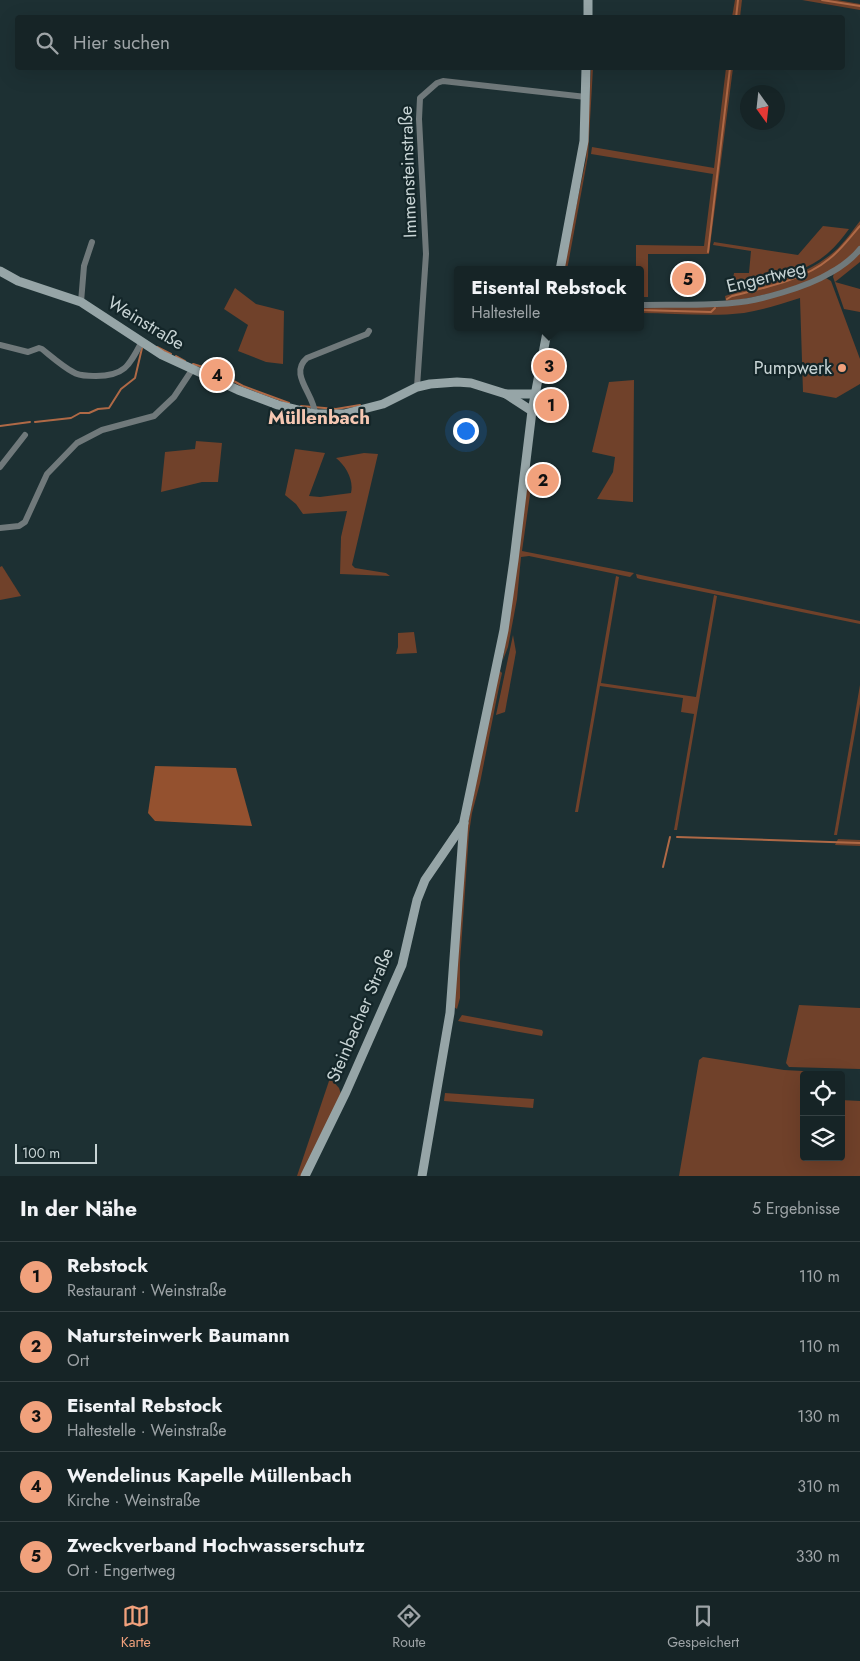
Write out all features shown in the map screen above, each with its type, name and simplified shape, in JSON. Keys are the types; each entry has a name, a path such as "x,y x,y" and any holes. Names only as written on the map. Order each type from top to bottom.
{"street":[{"path":"588,0 588,15"},
{"path":"561,266 584,141 586,70"},
{"name":"Immensteinstraße","path":"417,387 426,254 419,119 420,98 437,82 443,81 586,97"},
{"path":"81,302 84,266 92,242"},
{"name":"Engertweg","path":"644,305 732,303 756,298 830,274 860,250"},
{"name":"Weinstraße","path":"0,271 18,281 81,302 141,342 192,370 269,402 344,414 372,408 417,387 457,382 478,385 506,394 532,411"},
{"path":"315,410 300,375 301,362 367,334 369,331"},
{"path":"422,1176 448,1022 454,973 464,821 509,597 532,411 547,331"},
{"path":"0,345 28,352 39,348 74,373 107,376 121,371 131,363 141,342"},
{"path":"0,528 19,526 25,522 46,474 77,443 102,430 154,416 174,397 192,370"},
{"name":"Weinstraße","path":"506,394 535,394"},
{"path":"0,467 25,435"},
{"name":"Steinbacher Straße","path":"305,1176 350,1083 399,973 417,900 425,880 464,821"},
{"name":"Steinbacher Straße","path":"436,864 453,853 462,851"}],"shaded area":[{"path":"735,0 742,0 740,15 732,15"},
{"path":"802,0 837,0 860,4 860,10"},
{"path":"591,70 593,70 588,156 568,266 564,266 586,159"},
{"path":"726,70 733,70 709,254 648,254 648,297 644,297 644,266 636,266 636,245 704,246 713,174 591,154 592,147 714,168"},
{"path":"860,221 860,247 837,267 811,280 783,290 726,302 725,296 790,277 815,265 836,250"},
{"path":"823,226 849,229 828,253 807,267 769,281 731,290 734,273 749,273 751,251 713,245 714,242 798,255"},
{"path":"860,253 860,262 835,282 860,289 860,312 844,309 833,277 834,273"},
{"path":"826,278 831,281 860,359 860,384 836,398 803,392 800,298 765,309 744,313 705,315 644,313 644,307 723,306"},
{"path":"235,288 256,304 284,311 283,364 266,362 238,351 248,325 224,309"},
{"path":"634,380 633,502 597,499 613,472 615,457 592,452 609,382"},
{"path":"196,441 222,443 218,482 202,482 161,492 165,452 195,449"},
{"path":"295,449 325,453 309,496 320,497 351,493 352,488 348,474 336,458 364,453 378,454 352,565 355,568 386,573 390,576 340,574 341,537 347,511 303,514 296,504 285,495"},
{"path":"526,488 531,488 522,551 634,573 630,577 529,556 521,557 517,599 508,647 503,660"},
{"path":"2,566 21,596 0,600 0,567"},
{"path":"636,574 860,621 860,624 640,579 637,578"},
{"path":"616,576 619,577 601,683 696,697 714,595 717,596 677,830 674,830 694,714 681,712 683,698 600,686 578,812 575,812"},
{"path":"414,632 417,653 396,654 398,633"},
{"path":"513,635 516,652 505,712 496,715"},
{"path":"498,672 502,673 469,833 460,962 460,998 457,1009 454,1007 467,829"},
{"path":"860,685 860,704 837,835 834,835"},
{"path":"155,766 236,768 252,826 155,821 148,813"},
{"path":"838,839 860,840 860,846 835,845"},
{"path":"799,1005 860,1008 860,1069 789,1067 786,1063"},
{"path":"462,1015 542,1030 543,1032 542,1036 458,1021"},
{"path":"703,1057 784,1070 802,1071 800,1071 800,1161 845,1161 845,1100 860,1101 860,1176 679,1176 699,1060"},
{"path":"330,1078 339,1088 341,1094 302,1176 297,1176"},
{"path":"445,1093 534,1099 533,1108 444,1101"}],"waterway":[{"path":"736,15 738,0"},
{"path":"822,0 860,6"},
{"path":"708,252 730,70"},
{"path":"727,299 808,273 841,248 860,226"},
{"path":"644,310 711,312 715,308"},
{"path":"157,347 171,354"},
{"path":"35,422 71,418 80,413 89,413 98,409 109,408 121,389 135,378 142,348"},
{"path":"176,356 185,361"},
{"path":"193,364 203,367"},
{"path":"209,369 216,367 228,378 243,386 289,403"},
{"path":"301,406 336,409 360,405"},
{"path":"0,426 30,422"},
{"path":"663,867 670,837"},
{"path":"677,837 860,843"}],"place":[{"name":"Zweckverband Hochwasserschutz","path":"688,279"},
{"name":"Eisental Rebstock","path":"549,366"},
{"name":"Pumpwerk","path":"842,368"},
{"name":"Wendelinus Kapelle Müllenbach","path":"217,375"},
{"name":"Rebstock","path":"551,405"},
{"name":"Natursteinwerk Baumann","path":"543,480"}],"district":[{"name":"Müllenbach","path":"319,417"}]}
